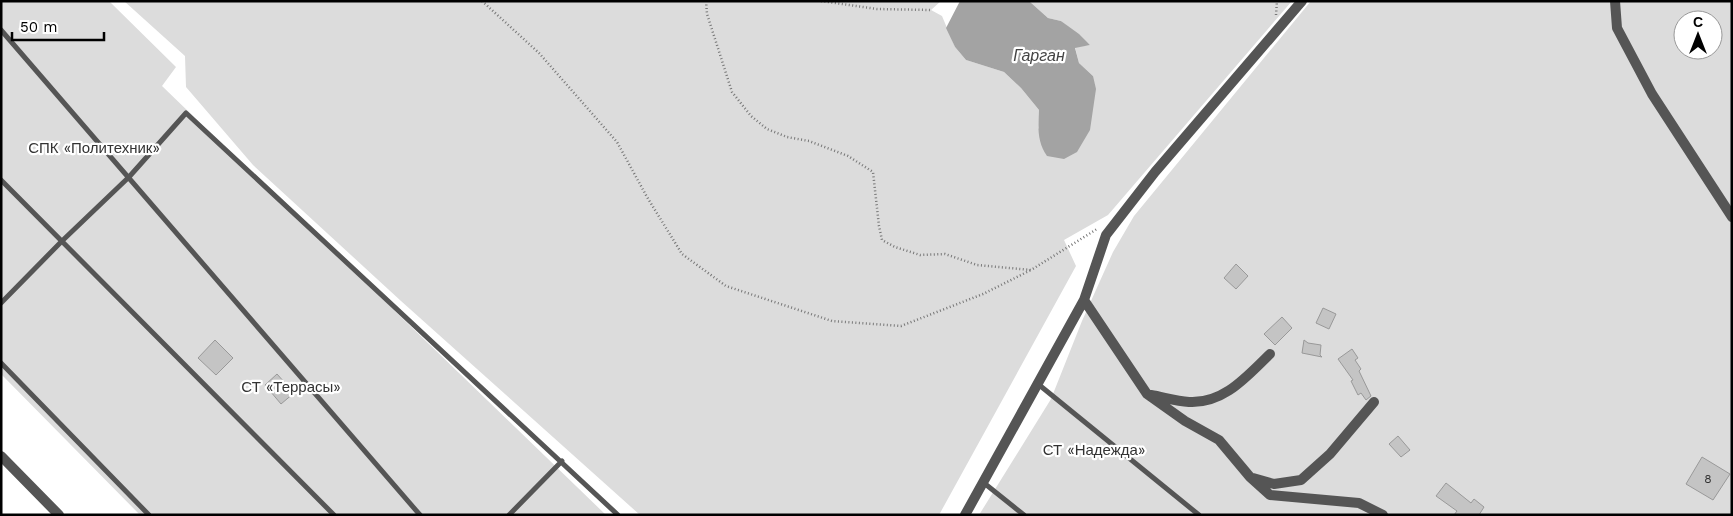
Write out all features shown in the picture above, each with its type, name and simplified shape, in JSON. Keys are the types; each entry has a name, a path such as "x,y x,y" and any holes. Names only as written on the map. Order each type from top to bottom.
{"street":[{"path":"965,515 1084,300 1106,236 1155,172 1302,1"},
{"path":"1614,1 1618,28 1652,94 1732,217"},
{"path":"1084,300 1147,394 1185,421 1219,440 1250,477 1270,495 1359,502 1383,515"},
{"path":"1147,394 1190,402 1213,399 1234,388 1270,354"},
{"path":"1250,477 1274,484 1301,480 1330,454 1374,402"},
{"path":"1,456 59,515"}],"lane":[{"path":"1,30 420,515"},
{"path":"1,303 129,177 186,113 618,515"},
{"path":"1,180 334,515"},
{"path":"1,363 149,515"},
{"path":"1038,384 1199,515"},
{"path":"509,515 562,461"},
{"path":"983,482 1024,515"}],"path":[{"path":"482,1 539,53 617,142 647,198 682,254 726,286 832,321 901,326 984,294 1031,270 1098,229"},
{"path":"706,1 707,14 732,92 751,116 767,129 787,137 809,141 848,156 873,172 882,240 920,255 945,254 978,265 1031,270"},
{"path":"821,1 877,9 930,10"}],"green space":[{"path":"1,1 109,1 176,67 162,86 606,515 140,515 1,374"},
{"path":"124,1 941,1 931,10 942,16 955,47 966,60 1004,72 1021,88 1039,110 1038,129 1093,76 1079,63 1075,47 1090,45 1061,21 1048,18 1029,1 1292,1 1108,215 1064,240 1076,266 939,515 640,515 401,301 253,165 186,87 185,56"},
{"name":"СТ «Надежда»","path":"1311,1 1732,1 1732,515 979,515 1051,399 1082,321 1113,252 1134,216"}],"water":[{"name":"Гарган","path":"960,1 1029,1 1048,18 1061,21 1090,45 1075,48 1079,63 1093,76 1096,89 1090,130 1077,152 1064,159 1047,156 1040,140 1038,128 1039,110 1021,88 1004,72 966,60 955,47 946,28"}],"building":[{"path":"1236,264 1248,276 1236,289 1224,278"},
{"path":"1323,308 1336,314 1329,329 1316,323"},
{"path":"1282,317 1292,328 1275,345 1264,334"},
{"path":"215,340 233,358 216,375 198,358"},
{"path":"1304,340 1308,343 1321,345 1320,355 1322,357 1302,353"},
{"path":"1352,349 1358,358 1355,360 1361,369 1359,371 1371,396 1366,400 1361,393 1358,395 1351,381 1353,380 1338,359"},
{"path":"277,374 294,393 281,404 265,385"},
{"path":"1398,436 1410,450 1401,457 1389,444"},
{"path":"1702,457 1730,474 1713,500 1686,484"},
{"path":"1446,483 1471,503 1474,499 1484,507 1479,515 1454,515 1457,511 1436,496"}],"park label":[{"name":"СПК «Политехник»","path":"94,148"},
{"name":"СТ «Террасы»","path":"291,387"}]}
